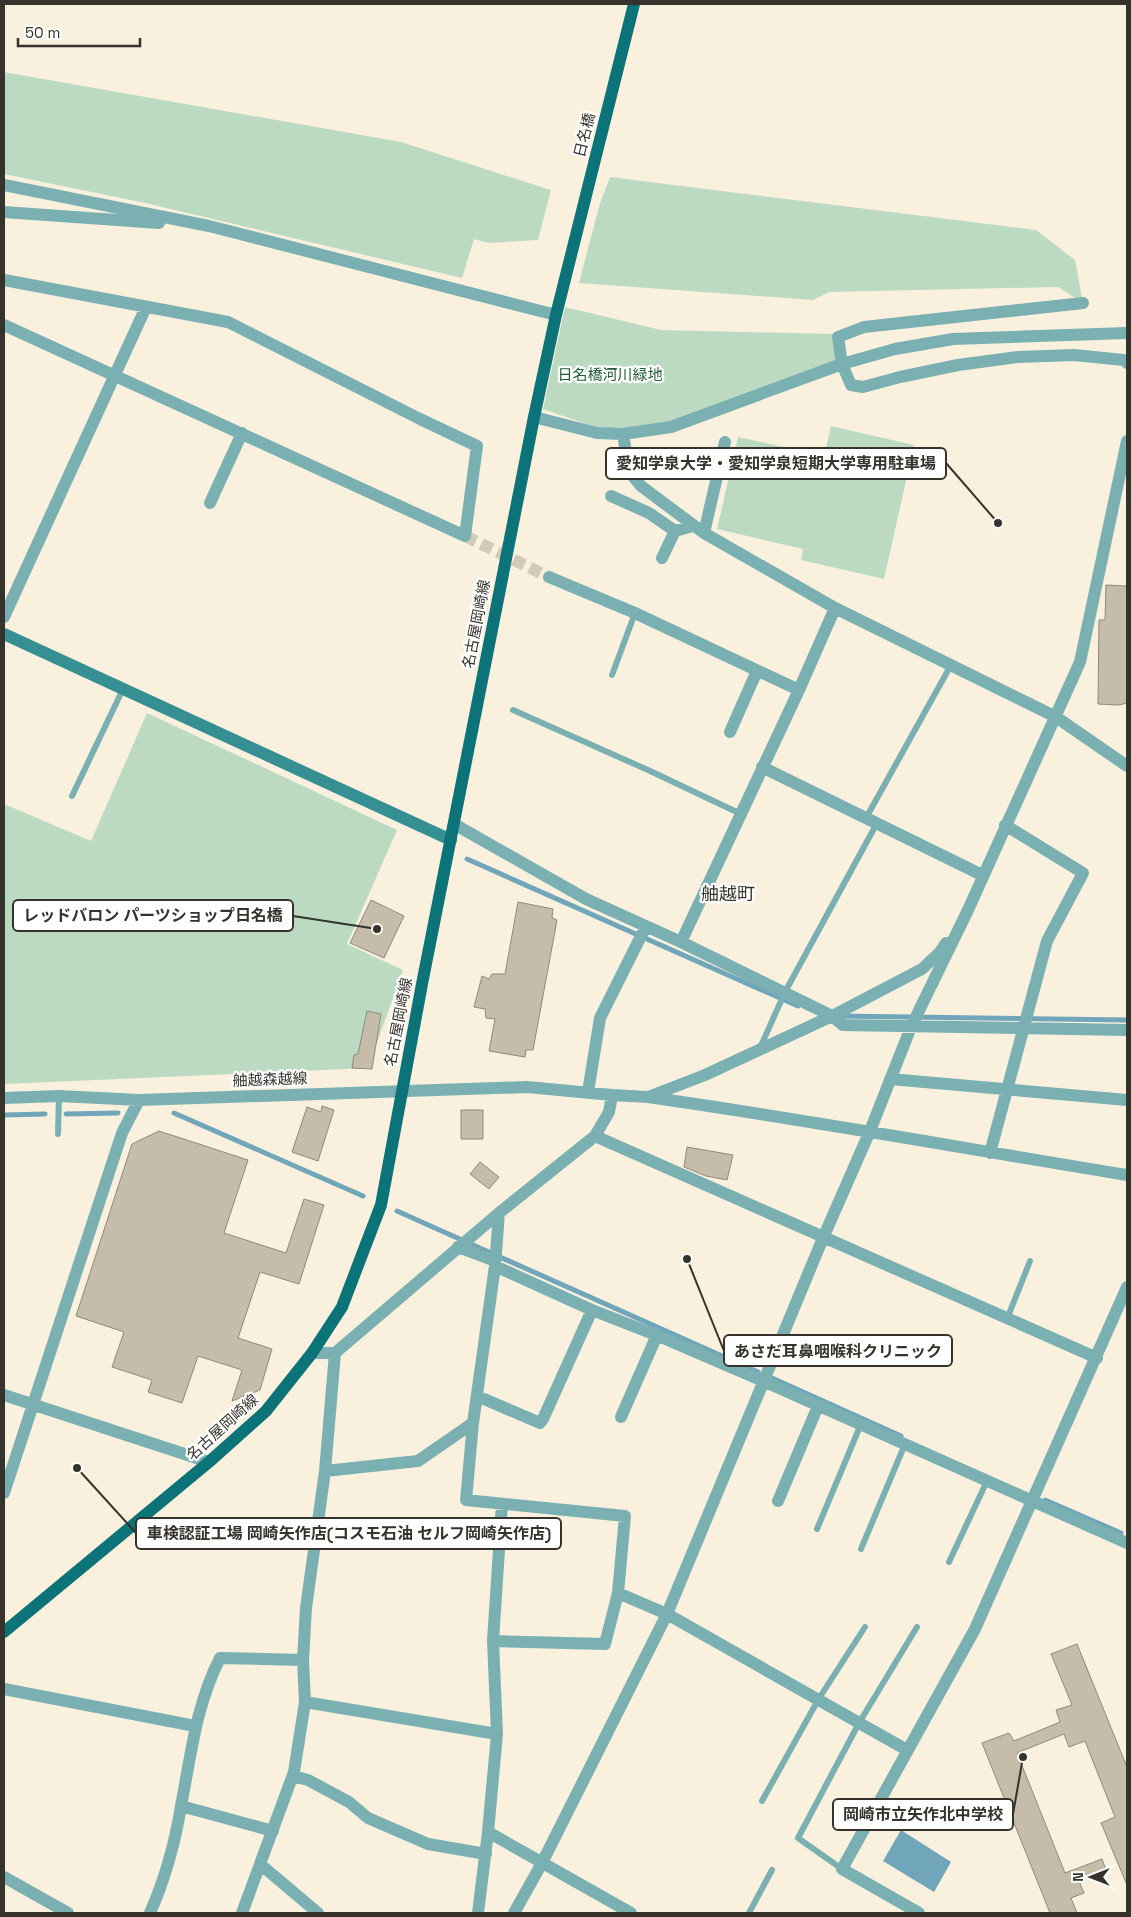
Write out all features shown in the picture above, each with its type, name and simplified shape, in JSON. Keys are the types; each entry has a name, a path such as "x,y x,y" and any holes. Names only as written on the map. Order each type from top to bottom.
{"main road":[{"name":"日名橋","path":"566,275 634,4"},
{"name":"名古屋岡崎線","path":"4,1632 210,1462 266,1411 312,1353 342,1307 381,1205 416,1011 534,417 566,275"}],"street":[{"path":"4,185 209,226 556,315"},
{"path":"4,212 209,226"},
{"path":"4,280 228,322 477,446 465,536 4,325"},
{"path":"1083,303 864,327 838,337 842,364 851,385 863,387 958,365 1018,356 1074,355 1124,360 1127,363"},
{"path":"4,617 146,307"},
{"path":"534,417 597,433 623,434 671,427 842,364 895,349 953,339 1127,333"},
{"path":"210,503 242,433"},
{"path":"623,434 629,471 641,486 698,529 835,608 1056,717 1127,766"},
{"path":"514,1913 542,1862 667,1614 823,1238 870,1131 911,1027 968,910 982,875 1080,662 1127,441"},
{"path":"698,529 725,442"},
{"path":"611,496 649,513 675,530 698,529"},
{"path":"662,558 675,530"},
{"path":"549,577 636,613 799,690"},
{"path":"681,942 799,690 835,608"},
{"path":"4,634 451,840"},
{"path":"730,732 757,671"},
{"path":"762,767 982,875"},
{"path":"454,824 586,900 681,942 785,992 832,1016 843,1025 1127,1030"},
{"path":"990,1153 1047,941 1083,873 1006,826"},
{"path":"648,1097 704,1075 832,1016 922,968 940,952 968,910"},
{"path":"588,1092 600,1018 646,926"},
{"path":"890,1079 1127,1100"},
{"name":"舳越森越線","path":"4,1098 59,1096 139,1100 527,1087 648,1097 870,1131 1127,1175"},
{"path":"312,1353 335,1353 463,1243 595,1136 609,1112 612,1095"},
{"path":"4,1493 122,1133 139,1100"},
{"path":"595,1136 1097,1358"},
{"path":"493,1641 606,1644 618,1593 625,1516 466,1500 473,1423 495,1259 499,1213"},
{"path":"463,1243 592,1310 657,1335 763,1381 1127,1543"},
{"path":"919,1913 842,1868 975,1629 1126,1295"},
{"path":"477,1396 540,1422 544,1419 592,1310"},
{"path":"621,1417 657,1335"},
{"path":"242,1913 293,1776 305,1702 303,1660 306,1608 325,1471 335,1353"},
{"path":"4,1395 210,1462"},
{"path":"778,1501 818,1406"},
{"path":"325,1471 418,1461 473,1423"},
{"path":"478,1913 486,1854 497,1734 493,1641 502,1504"},
{"path":"618,1593 667,1614 907,1750"},
{"path":"150,1913 162,1885 181,1806 195,1726 212,1673 220,1658 303,1660"},
{"path":"4,1689 195,1726"},
{"path":"305,1702 497,1734"},
{"path":"293,1776 308,1780 349,1802 368,1818 428,1844 486,1854"},
{"path":"181,1806 272,1831"},
{"path":"488,1832 631,1913"},
{"path":"260,1864 318,1913"},
{"path":"4,1877 68,1913"}],"lane":[{"path":"612,675 636,613"},
{"path":"759,1050 785,992 950,665"},
{"path":"72,796 123,689"},
{"path":"513,710 648,770 740,814"},
{"path":"58,1134 59,1096"},
{"path":"1007,1318 1030,1261"},
{"path":"817,1529 861,1424"},
{"path":"861,1549 905,1444"},
{"path":"950,1562 987,1481"},
{"path":"762,1801 818,1700 865,1627"},
{"path":"842,1868 798,1838 859,1723 917,1627"},
{"path":"748,1913 772,1870"}],"green space":[{"path":"4,72 401,142 551,190 538,240 489,243 474,239 462,278 145,203 4,174"},
{"path":"610,177 1036,230 1075,260 1083,303 1058,287 829,292 813,300 579,283 600,203"},
{"name":"日名橋河川緑地","path":"565,307 661,330 833,334 836,360 670,423 622,431 598,428 543,409"},
{"path":"831,426 914,445 884,579 801,560 803,549 717,529 738,437 824,456"},
{"path":"147,713 397,830 347,944 403,970 368,1068 4,1084 4,804 91,841"}],"water":[{"path":"901,1830 951,1862 934,1892 883,1861"}],"building":[{"path":"1106,585 1127,586 1127,703 1119,705 1098,704 1099,620 1105,620"},
{"path":"371,900 404,916 384,958 350,943"},
{"path":"518,902 553,909 552,918 557,920 533,1050 526,1050 525,1057 489,1051 495,1019 486,1018 485,1009 474,1007 482,976 489,979 492,974 505,974"},
{"path":"367,1011 381,1014 372,1069 352,1068 354,1055 358,1054"},
{"path":"322,1106 334,1110 318,1161 292,1152 307,1107 321,1112"},
{"path":"461,1110 483,1110 483,1139 461,1139"},
{"path":"159,1131 248,1160 224,1233 286,1253 304,1199 324,1205 299,1284 260,1272 238,1338 272,1349 260,1390 232,1401 242,1370 198,1356 182,1403 148,1392 152,1380 112,1367 124,1332 76,1316 132,1144"},
{"path":"687,1147 733,1155 727,1180 706,1176 684,1167"},
{"path":"480,1162 499,1177 489,1189 470,1174"},
{"path":"1077,1644 1127,1767 1127,1885 1101,1823 1115,1817 1085,1741 1069,1747 1064,1734 1017,1753 1065,1873 1102,1859 1106,1870 1079,1881 1084,1893 1071,1898 1077,1913 1050,1913 982,1743 1009,1733 1014,1741 1060,1722 1056,1710 1072,1705 1051,1654"}],"waterway":[{"path":"467,859 798,1006"},
{"path":"837,1016 1127,1020"},
{"path":"66,1114 118,1113"},
{"path":"174,1113 363,1196"},
{"path":"4,1115 45,1114"},
{"path":"397,1211 758,1372"},
{"path":"772,1378 901,1436"},
{"path":"1045,1500 1121,1533"}],"tunnel":[{"path":"465,536 549,577"}],"place":[{"name":"愛知学泉大学・愛知学泉短期大学専用駐車場","path":"998,523"},
{"name":"レッドバロン パーツショップ日名橋","path":"377,929"},
{"name":"あさだ耳鼻咽喉科クリニック","path":"687,1259"},
{"name":"車検認証工場 岡崎矢作店(コスモ石油 セルフ岡崎矢作店)","path":"77,1468"},
{"name":"岡崎市立矢作北中学校","path":"1023,1757"}],"district":[{"name":"舳越町","path":"728,893"}]}
